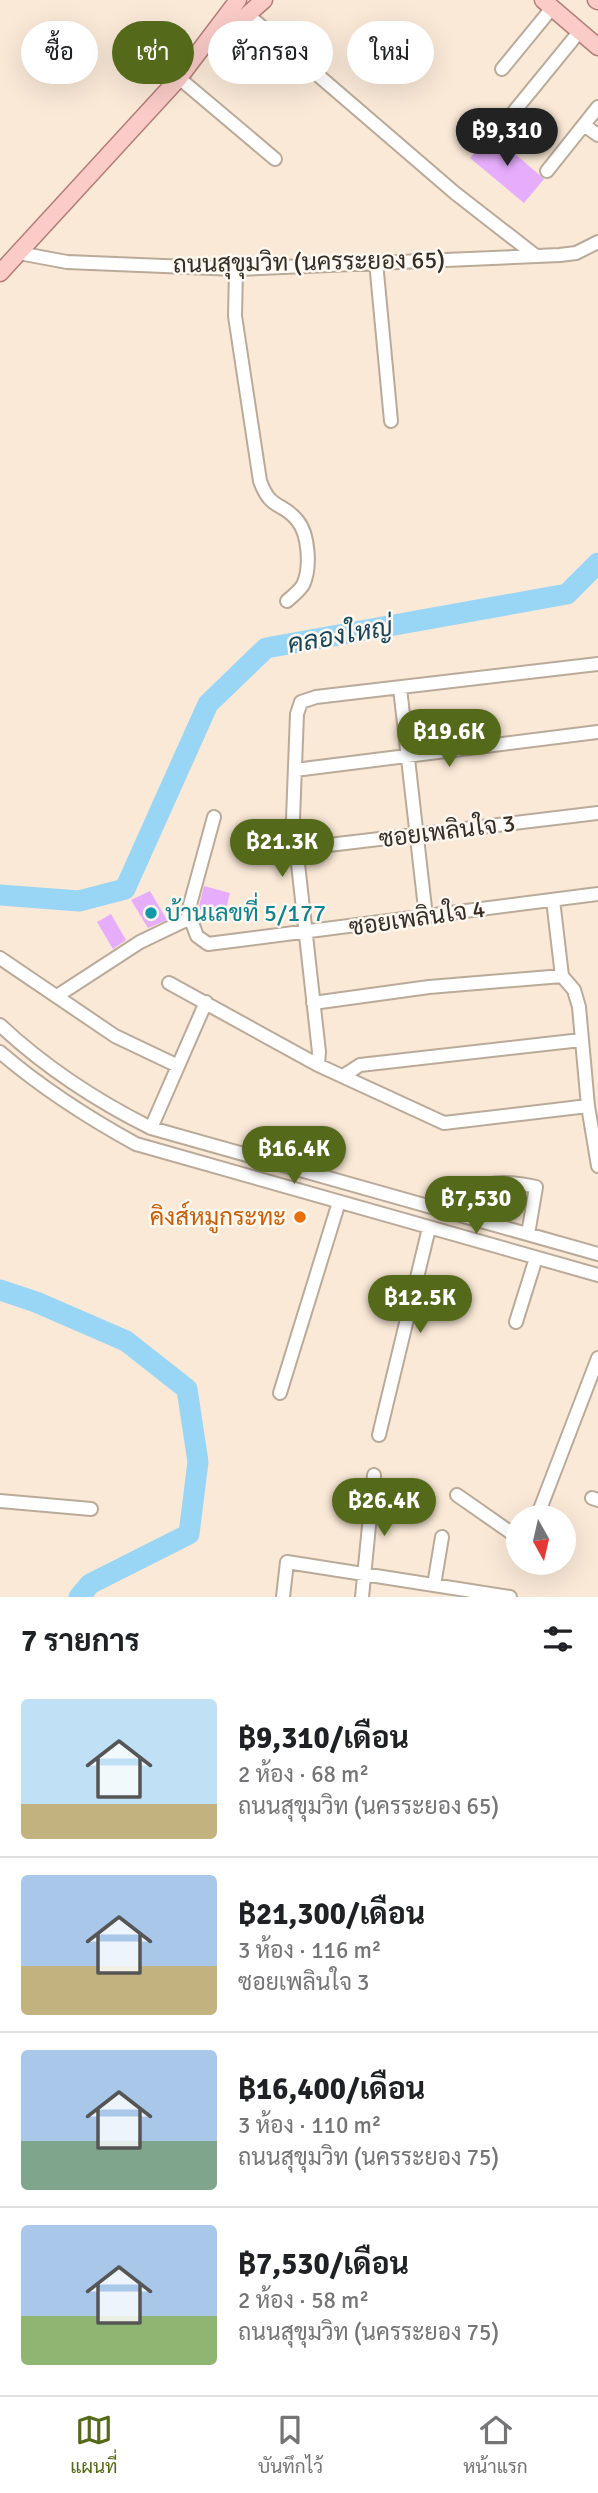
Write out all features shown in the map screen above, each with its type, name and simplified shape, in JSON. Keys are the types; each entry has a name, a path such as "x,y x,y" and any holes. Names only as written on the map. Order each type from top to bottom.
{"main road":[{"path":"194,60 239,0"},
{"path":"194,60 264,0"},
{"path":"548,4 598,47"},
{"path":"0,273 174,84"}],"street":[{"path":"502,69 548,4"},
{"path":"248,15 445,184 536,256"},
{"path":"508,120 579,32"},
{"path":"186,84 275,159"},
{"path":"547,171 598,107"},
{"path":"584,125 598,135"},
{"name":"ถนนสุขุมวิท (นครระยอง 65)","path":"19,253 66,262 236,269 536,256 576,253 598,242"},
{"path":"376,262 391,421"},
{"path":"236,269 235,316 260,481 267,500 299,522 306,546 308,572 302,587 288,601"},
{"path":"318,1065 319,1050 295,849 295,770 301,702 316,697 598,664"},
{"path":"400,688 426,917"},
{"path":"295,770 408,758 598,732"},
{"name":"ซอยเพลินใจ 3","path":"295,849 598,813"},
{"path":"57,996 140,942 188,919 188,905 214,817"},
{"name":"ซอยเพลินใจ 4","path":"188,919 202,941 214,945 598,894"},
{"path":"553,900 562,975 577,997 588,1106 598,1166"},
{"path":"0,958 115,1037 178,1066"},
{"path":"313,1003 429,987 562,975"},
{"path":"169,983 318,1065 444,1123 588,1106"},
{"path":"151,1128 205,1002"},
{"path":"1,1026 50,1068 97,1101 151,1128 598,1254"},
{"path":"343,1076 360,1065 582,1040"},
{"path":"0,1052 37,1084 82,1114 136,1144 598,1275"},
{"path":"459,1200 484,1184 504,1181 536,1187 528,1234"},
{"path":"356,1207 362,1187"},
{"path":"280,1393 339,1202"},
{"path":"379,1435 429,1228"},
{"path":"516,1322 536,1258"},
{"path":"542,1505 598,1358"},
{"path":"362,1597 374,1475"},
{"path":"457,1496 506,1529"},
{"path":"0,1501 91,1509"},
{"path":"434,1585 442,1537"},
{"path":"283,1597 287,1562 510,1597"}],"building":[{"path":"491,133 544,179 524,203 470,158"},
{"path":"204,886 230,893 226,909 198,910"},
{"name":"บ้านเลขที่ 5/177","path":"150,891 167,920 148,928 131,900"},
{"path":"111,914 126,940 113,949 97,922"}],"waterway":[{"name":"คลองใหญ่","path":"0,895 79,901 125,889 208,704 266,648 567,594 598,563"},
{"name":"คลองใหญ่","path":"0,1290 36,1302 126,1341 187,1389 198,1462 189,1534 90,1584 79,1597"}],"place":[{"name":"บ้านเลขที่ 5/177","path":"151,913"},
{"name":"คิงส์หมูกระทะ","path":"300,1217"}]}
